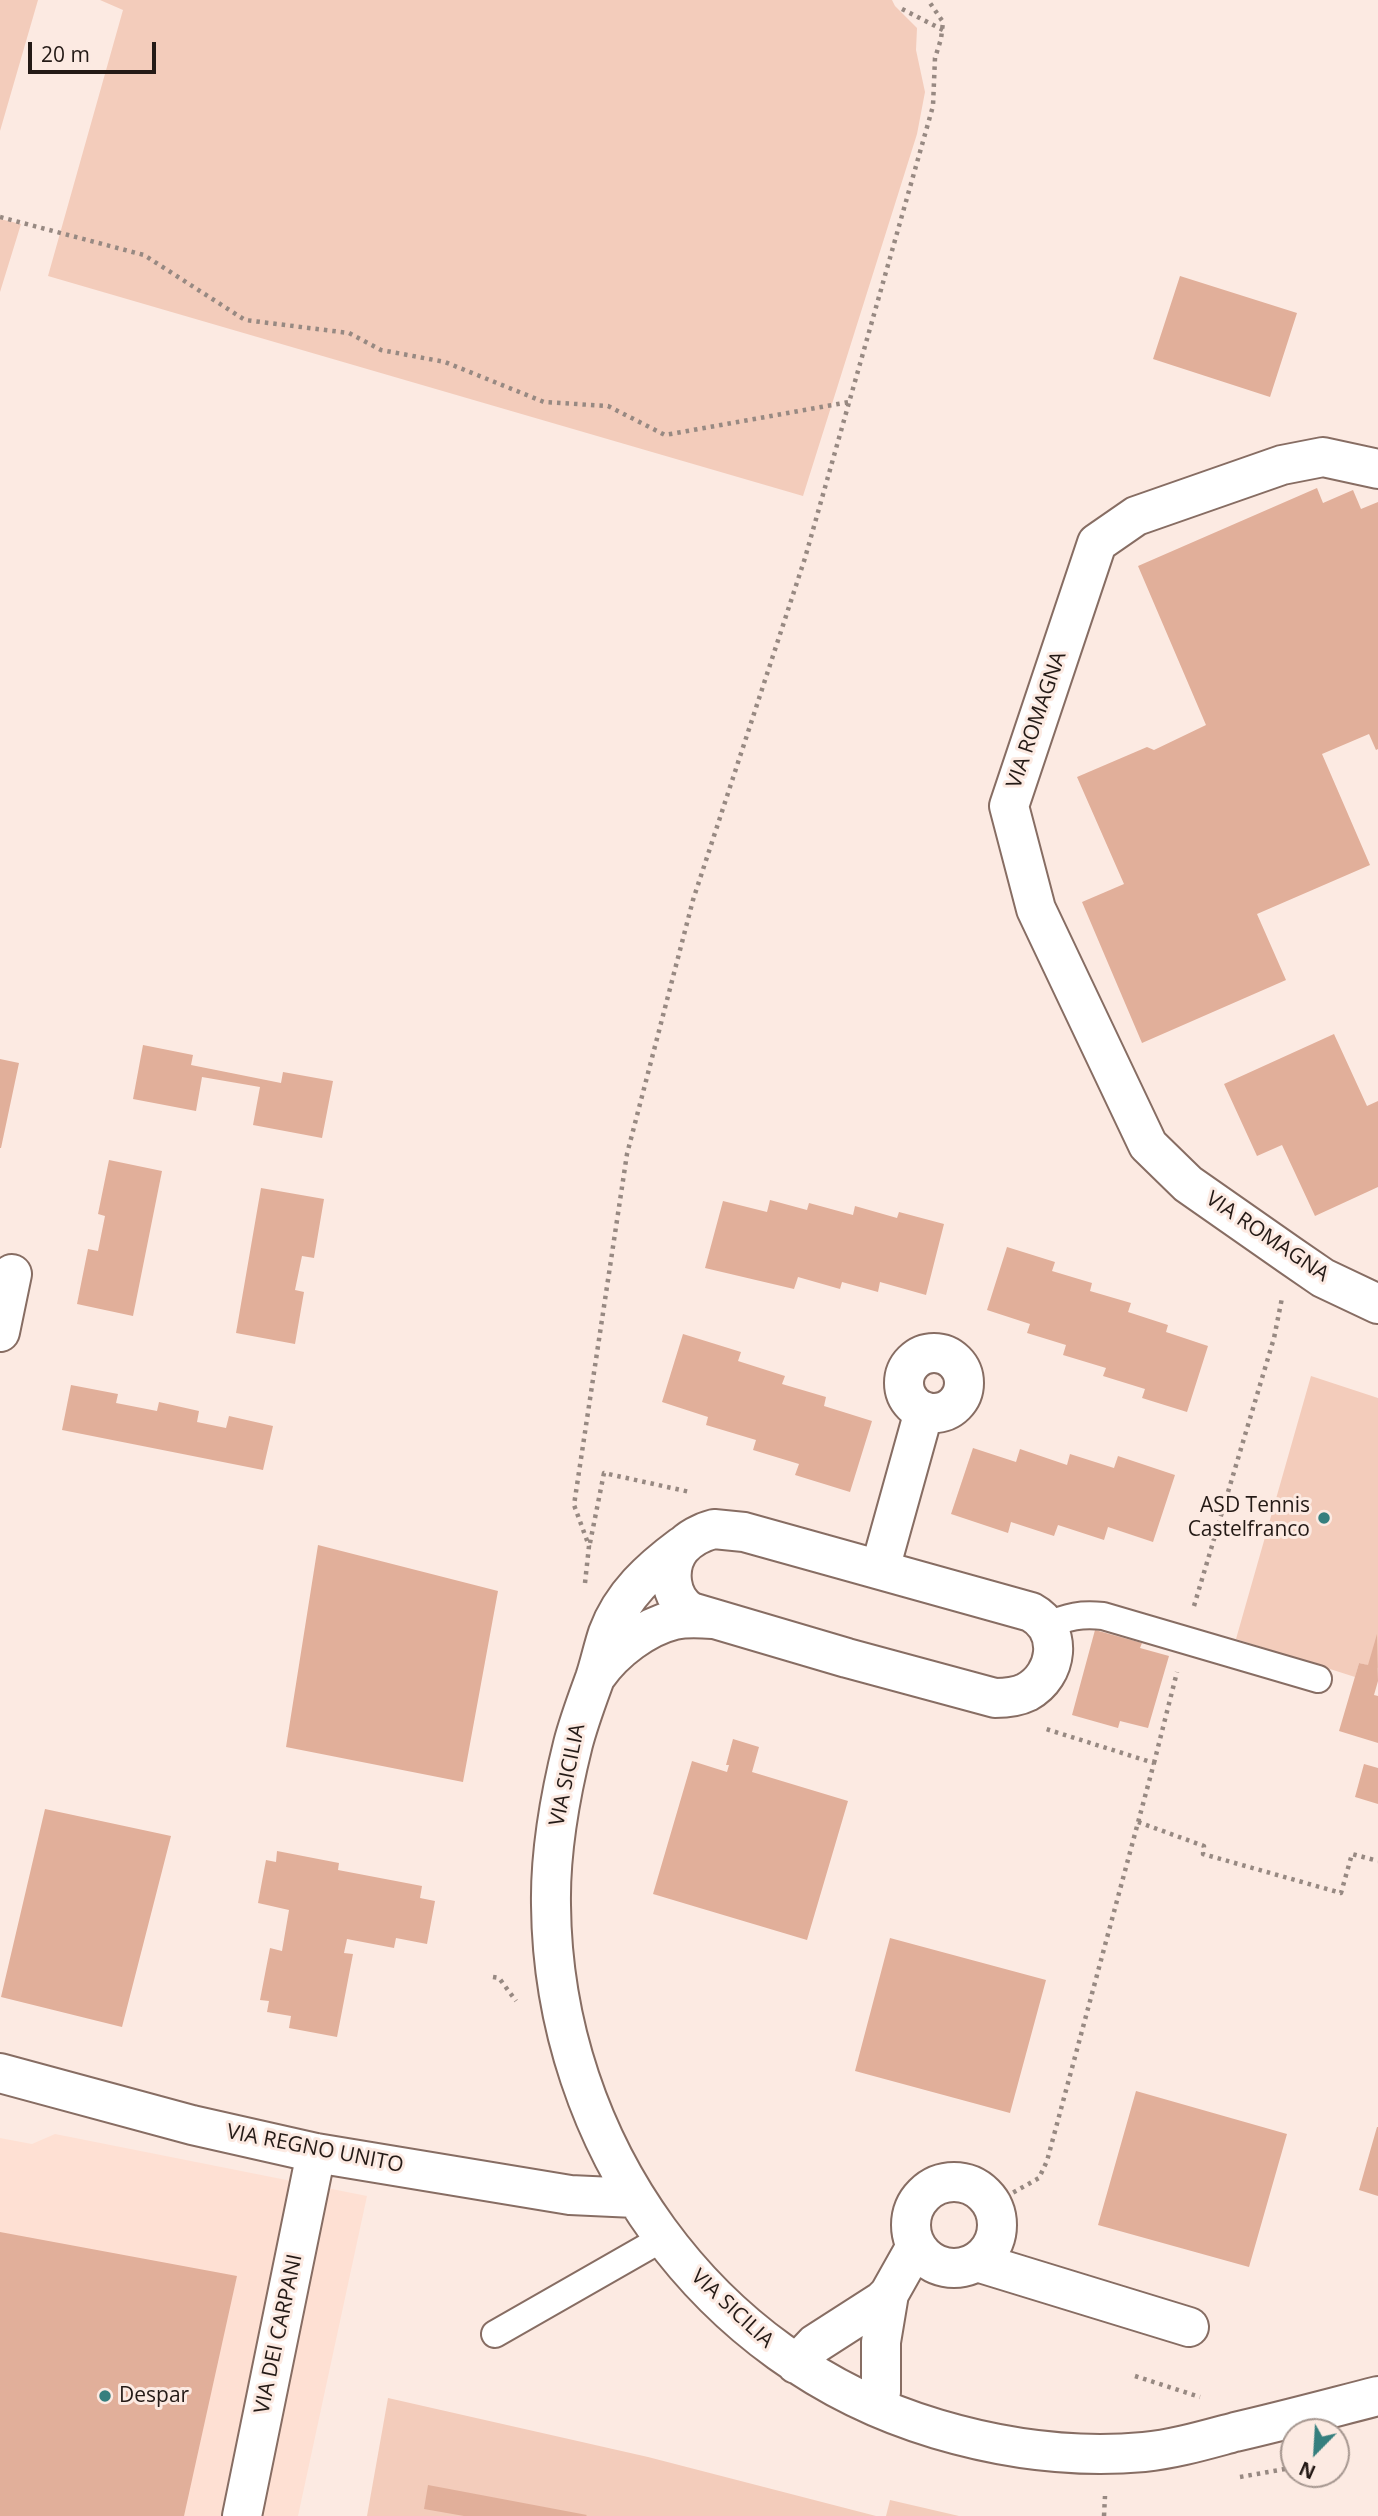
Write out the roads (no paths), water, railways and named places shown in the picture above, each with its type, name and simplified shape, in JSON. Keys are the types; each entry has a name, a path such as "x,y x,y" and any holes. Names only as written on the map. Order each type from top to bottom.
{"street":[{"name":"VIA ROMAGNA","path":"1378,469 1323,457 1282,465 1136,516 1097,543 1009,806 1036,909 1148,1145 1188,1184 1324,1279 1378,1304"},
{"path":"0,1332 12,1274"},
{"path":"880,1569 924,1411"},
{"name":"VIA SICILIA","path":"682,1546 672,1570 674,1591 685,1608 713,1619 1002,1698 1027,1692 1042,1679 1053,1655 1052,1634 1048,1626 1038,1616 1021,1609 731,1529 705,1531 682,1546 646,1575 625,1600 607,1636 583,1706 559,1809 552,1880 552,1926 562,2014 581,2081 599,2131 635,2198 663,2238 723,2305 769,2345 796,2364 877,2407 938,2429 995,2442 1047,2451 1146,2452 1378,2396"},
{"name":"VIA SICILIA","path":"595,1677 620,1650 659,1625 687,1618 713,1619"},
{"name":"VIA REGNO UNITO","path":"0,2073 192,2125 316,2153 570,2195 635,2198"},
{"name":"VIA DEI CARPANI","path":"242,2516 316,2153"},
{"path":"950,2182 964,2183 978,2189 991,2205 997,2226 994,2240 987,2252 976,2262 964,2267 936,2265 924,2257 916,2246 911,2232 915,2205 924,2194 936,2186 950,2182"},
{"path":"796,2364 815,2344 873,2309 889,2294 916,2246"},
{"path":"976,2262 1189,2327"},
{"path":"877,2407 881,2392 881,2342 889,2294"}],"lane":[{"path":"1048,1626 1065,1618 1091,1615 1117,1620 1318,1679"},
{"path":"495,2334 663,2238"}],"place":[{"name":"ASD Tennis Castelfranco","path":"1324,1518"},
{"name":"Despar","path":"105,2396"}]}
